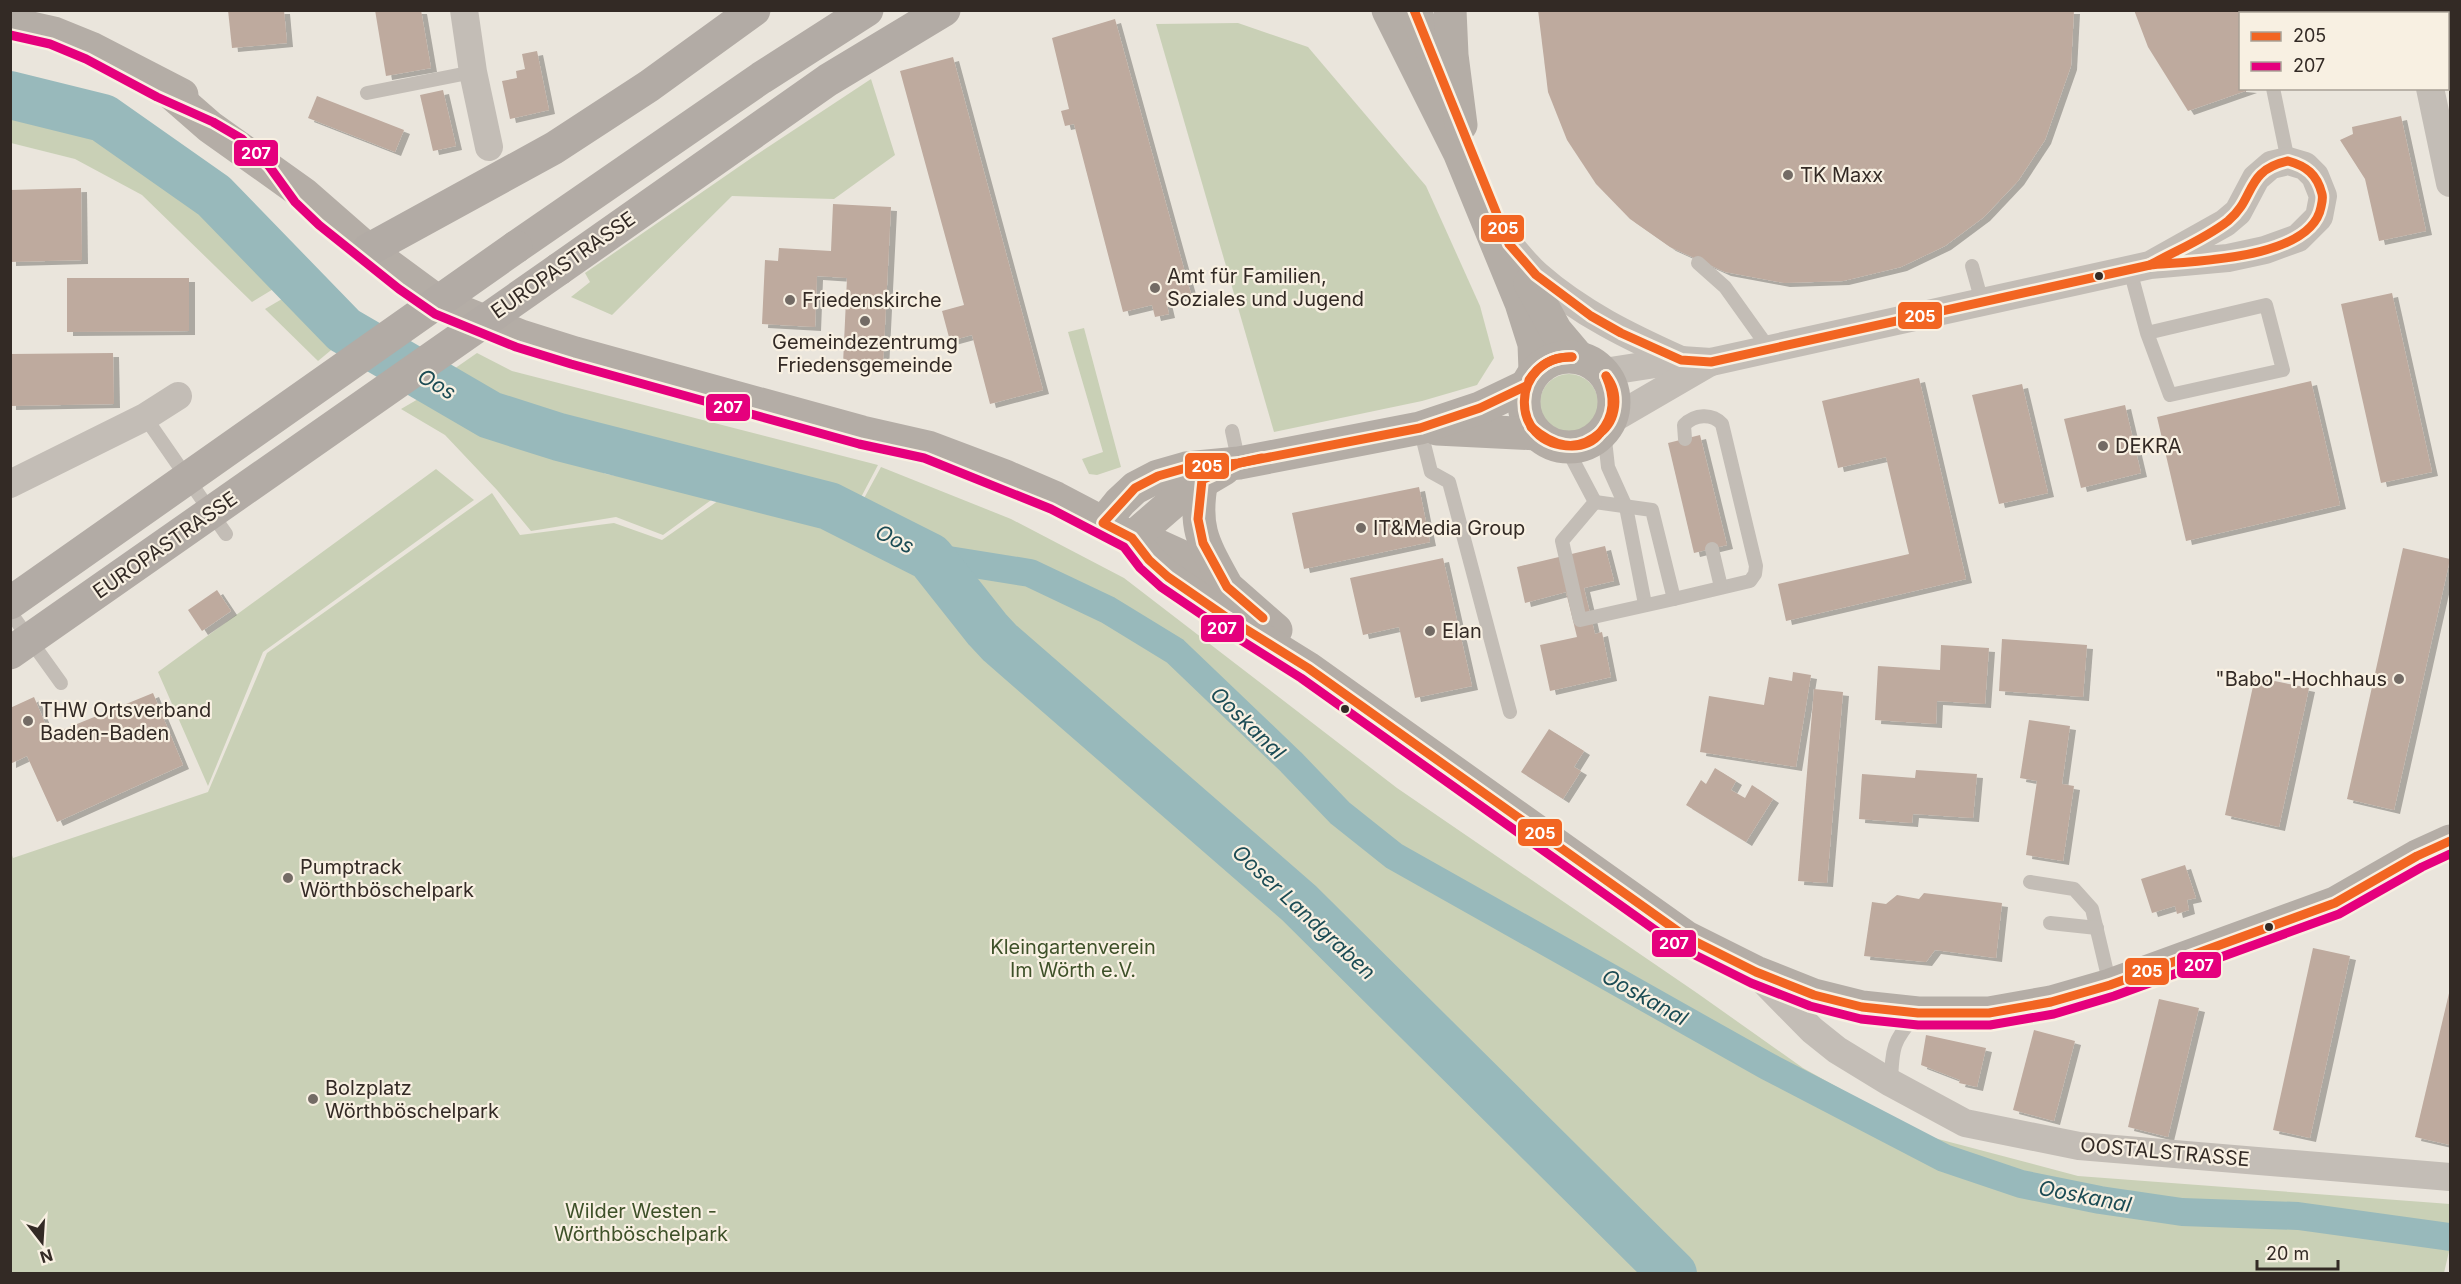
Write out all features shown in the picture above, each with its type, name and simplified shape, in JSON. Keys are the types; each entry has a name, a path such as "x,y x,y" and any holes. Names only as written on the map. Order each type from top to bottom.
{"main road":[{"path":"368,250 563,142 649,86 754,10"},
{"name":"EUROPASTRASSE","path":"10,603 516,247 761,78 867,10"},
{"name":"EUROPASTRASSE","path":"10,653 810,92 944,10"}],"street":[{"path":"464,10 473,72 489,147"},
{"path":"1388,10 1464,163 1521,303 1534,344 1531,379 1523,403 1524,411 1536,434 1545,441 1566,447 1580,446 1593,440 1608,425 1711,362"},
{"path":"1414,10 1509,244 1556,331 1613,390 1614,410 1608,425"},
{"path":"1450,10 1452,55 1461,125"},
{"path":"10,22 54,33 82,44 163,86 210,126 304,194 368,250 440,303 521,336 862,432 928,447 1036,489 1132,538 1159,546 1181,556 1227,587 1275,628 1308,668"},
{"path":"2430,90 2451,183"},
{"path":"1103,523 1135,488 1158,476 1186,468 1239,463 1420,428 1480,408 1531,379 1555,359 1566,356 1591,365 1681,360 1711,362 2140,267 2228,258 2265,250 2298,238 2319,217 2323,196 2315,176 2305,166 2288,161 2271,165 2256,178 2238,212 2225,223 2140,267"},
{"path":"1509,244 1536,275 1591,316 1621,333 1681,360"},
{"path":"10,484 145,417 178,396"},
{"path":"1420,428 1536,434"},
{"path":"1132,538 1202,480 1239,463"},
{"path":"1202,480 1198,506 1200,532 1203,543 1227,587"},
{"path":"1132,538 1149,560 1167,577 1308,668 1686,937 1756,972 1814,995 1862,1007 1918,1013 1989,1013 2050,1002 2110,985 2335,903 2417,856 2451,841"},
{"name":"OOSTALSTRASSE","path":"1756,972 1812,1030 1837,1050 1891,1083 1965,1123 2079,1146 2451,1177"}],"lane":[{"path":"367,93 473,72"},
{"path":"2273,90 2288,161"},
{"path":"1698,263 1725,287 1770,350"},
{"path":"1972,266 1982,302"},
{"path":"2140,267 2147,333 2170,395 2283,370 2266,305 2147,333"},
{"path":"1595,502 1562,541 1580,620 1750,581 1755,574 1756,566 1722,424 1710,416 1694,418 1684,424 1685,439"},
{"path":"145,417 226,534"},
{"path":"1608,425 1608,467 1626,507 1645,604"},
{"path":"1420,428 1431,472 1449,482 1510,712"},
{"path":"1233,431 1239,463"},
{"path":"1566,447 1595,502"},
{"path":"1595,502 1652,510 1674,599"},
{"path":"1712,549 1721,587"},
{"path":"10,612 61,683"},
{"path":"2030,882 2074,889 2092,909 2110,985"},
{"path":"2050,923 2097,928"},
{"path":"1891,1083 1892,1058 1899,1034 1918,1013"}],"green space":[{"path":"1238,23 1308,47 1426,186 1480,306 1494,358 1477,385 1422,401 1274,432 1156,24"},
{"path":"871,79 895,155 834,199 732,196 612,315 571,297 590,282 585,273"},
{"path":"11,113 109,141 155,167 275,288 252,302 142,195 75,159 11,143"},
{"path":"287,296 336,346 318,361 265,309"},
{"path":"1084,328 1121,467 1097,475 1089,474 1082,459 1103,452 1068,332"},
{"path":"477,353 512,371 878,465 858,503 497,408 441,378"},
{"path":"1569,374 1580,376 1593,387 1598,403 1596,414 1585,427 1569,432 1558,430 1545,419 1540,403 1542,392 1553,379"},
{"path":"425,395 606,474 718,495 663,535 616,517 531,531 497,490 445,435 401,409"},
{"path":"881,467 1011,519 1124,578 1397,788 1803,1068 1923,1135 2078,1176 2450,1204 2450,1247 2444,1273 1641,1274 1625,1236 1638,1273 11,1273 11,852 13,858 208,792 267,653 492,493 520,535 614,523 662,540 725,496 790,507 932,573 987,629 1002,615 942,549 862,502"},
{"path":"436,469 474,500 263,652 208,786 158,672"}],"building":[{"path":"228,10 284,10 287,43 232,48"},
{"path":"375,10 421,10 431,68 386,76"},
{"path":"1538,10 2074,10 2071,66 2045,140 2018,181 1984,217 1945,246 1901,267 1843,281 1784,283 1725,272 1670,247 1630,219 1596,184 1567,140 1548,92"},
{"path":"2134,10 2311,10 2310,12 2239,12 2239,90 2248,90 2188,111 2148,47"},
{"path":"1115,19 1191,294 1166,301 1169,314 1155,317 1152,305 1123,312 1074,124 1065,126 1061,111 1069,109 1052,38"},
{"path":"537,51 549,110 510,119 502,81 517,78 516,71 525,69 522,54"},
{"path":"953,57 1043,390 990,404 972,335 950,341 942,311 964,305 900,71"},
{"path":"443,90 456,146 433,151 420,95"},
{"path":"317,96 404,130 395,152 308,118"},
{"path":"2401,116 2426,231 2379,241 2365,179 2340,140 2353,134 2352,127"},
{"path":"81,188 82,260 10,262 10,190"},
{"name":"Gemeindezentrumg Friedensgemeinde","path":"833,204 891,207 883,365 843,364 847,278 817,276 815,327 762,324 765,260 778,261 779,248 831,251"},
{"path":"67,278 189,278 189,331 67,332"},
{"path":"2392,293 2432,472 2381,483 2341,304"},
{"path":"113,353 114,404 10,406 10,354"},
{"path":"1919,378 1966,579 1786,621 1778,584 1909,554 1886,457 1838,468 1822,401"},
{"path":"2311,381 2340,505 2186,541 2157,417"},
{"path":"2022,384 2048,493 1999,504 1972,395"},
{"name":"DEKRA","path":"2125,405 2141,473 2081,488 2064,419"},
{"path":"1700,435 1727,545 1694,553 1668,443"},
{"name":"IT&Media Group","path":"1419,487 1430,542 1304,569 1292,513"},
{"path":"1605,546 1614,581 1584,588 1595,634 1602,632 1611,677 1550,691 1540,645 1577,637 1566,592 1525,603 1517,567"},
{"name":"\"Babo\"-Hochhaus","path":"2403,548 2450,559 2394,810 2347,799"},
{"name":"Elan","path":"1443,558 1472,686 1415,698 1399,627 1363,635 1350,578"},
{"path":"217,590 231,611 202,631 188,610"},
{"path":"2002,639 2087,645 2083,697 1999,691"},
{"path":"1941,645 1989,648 1985,704 1937,701 1936,724 1875,720 1878,666 1940,670"},
{"path":"1793,672 1811,675 1796,767 1700,752 1709,696 1764,705 1769,677 1792,681"},
{"path":"2255,677 2309,688 2279,827 2225,815"},
{"path":"1814,689 1843,692 1827,883 1798,881"},
{"path":"153,693 183,765 57,822 27,756 10,764 10,708 34,697 50,735"},
{"path":"2029,720 2070,726 2062,784 2074,786 2063,861 2026,855 2037,781 2020,778"},
{"path":"1549,729 1584,751 1574,767 1581,771 1563,799 1521,772"},
{"path":"1715,768 1736,781 1731,790 1745,798 1752,785 1773,799 1746,842 1686,805 1701,780 1706,784"},
{"path":"1916,770 1977,774 1973,818 1913,814 1912,823 1859,819 1862,774 1915,778"},
{"path":"2185,865 2196,898 2187,900 2189,910 2177,914 2175,906 2152,913 2141,879"},
{"path":"1924,893 2002,903 1996,958 1935,950 1926,962 1864,956 1872,902 1886,904 1897,895 1919,899"},
{"path":"2313,948 2350,956 2310,1138 2273,1130"},
{"path":"2450,989 2450,1145 2415,1137"},
{"path":"2159,999 2199,1008 2168,1137 2128,1127"},
{"path":"2034,1030 2075,1041 2054,1121 2013,1110"},
{"path":"1926,1035 1986,1048 1977,1087 1959,1083 1960,1080 1921,1065"}],"waterway":[{"name":"Oos","path":"10,95 103,118 214,196 344,330 490,415 559,437 829,506 930,557 1000,643 1299,903 1673,1274"},
{"name":"Ooskanal","path":"930,557 1030,573 1108,610 1175,651 1291,762 1340,813 1394,856 1767,1066 1944,1158 2021,1184 2100,1200 2182,1212 2298,1216 2450,1237"}],"transit line":[{"name":"205","path":"1414,10 1509,244 1536,275 1591,316 1621,333 1681,360 1711,362 2150,265"},
{"name":"207","path":"10,35 50,44 86,59 157,97 213,122 242,139 269,166 295,202 319,225 399,289 435,314 516,347 571,364 859,444 924,458 1051,509 1124,547 1140,568 1161,587 1301,678 1679,947 1751,983 1810,1006 1861,1019 1918,1025 1990,1025 2054,1014 2114,996 2339,914 2422,867 2450,854"},
{"name":"205","path":"2288,161 2300,165 2314,176 2322,196 2321,207 2313,225 2296,238 2274,248 2248,254 2220,259 2150,265 2200,239 2228,221 2237,212 2257,178 2264,171 2288,161"},
{"name":"205","path":"1529,380 1547,362 1572,357"},
{"name":"205","path":"1572,357 1552,361 1537,370 1528,385 1524,401 1527,418 1536,432 1551,442 1572,446 1580,445 1588,443 1600,433"},
{"name":"205","path":"1600,433 1609,419 1612,406 1611,391 1606,376"},
{"name":"205","path":"1600,433 1610,421 1615,406 1613,390 1606,376"},
{"name":"205","path":"1526,386 1480,408 1420,428 1239,463 1186,468 1158,476 1135,488 1103,523 1132,538 1149,560 1168,577 1226,617 1308,668 1686,937 1756,972 1814,995 1862,1007 1918,1013 1989,1013 2051,1002 2110,985 2335,903 2417,856 2450,841"},
{"name":"205","path":"1531,427 1548,439 1565,445 1582,444 1600,433"},
{"name":"205","path":"1262,458 1239,463 1202,480 1198,519 1203,543 1227,587 1263,618"}],"place":[{"name":"TK Maxx","path":"1788,175"},
{"name":"Amt für Familien, Soziales und Jugend","path":"1155,288"},
{"name":"Friedenskirche","path":"790,300"},
{"name":"Gemeindezentrumg Friedensgemeinde","path":"865,321"},
{"name":"DEKRA","path":"2103,446"},
{"name":"IT&Media Group","path":"1361,528"},
{"name":"Elan","path":"1430,631"},
{"name":"\"Babo\"-Hochhaus","path":"2399,679"},
{"name":"THW Ortsverband Baden-Baden","path":"28,721"},
{"name":"Pumptrack Wörthböschelpark","path":"288,878"},
{"name":"Bolzplatz Wörthböschelpark","path":"313,1099"}],"water label":[{"name":"Ooser Landgraben","path":"1304,912"}],"park label":[{"name":"Kleingartenverein Im Wörth e.V.","path":"1073,958"},
{"name":"Wilder Westen - Wörthböschelpark","path":"641,1222"}]}
